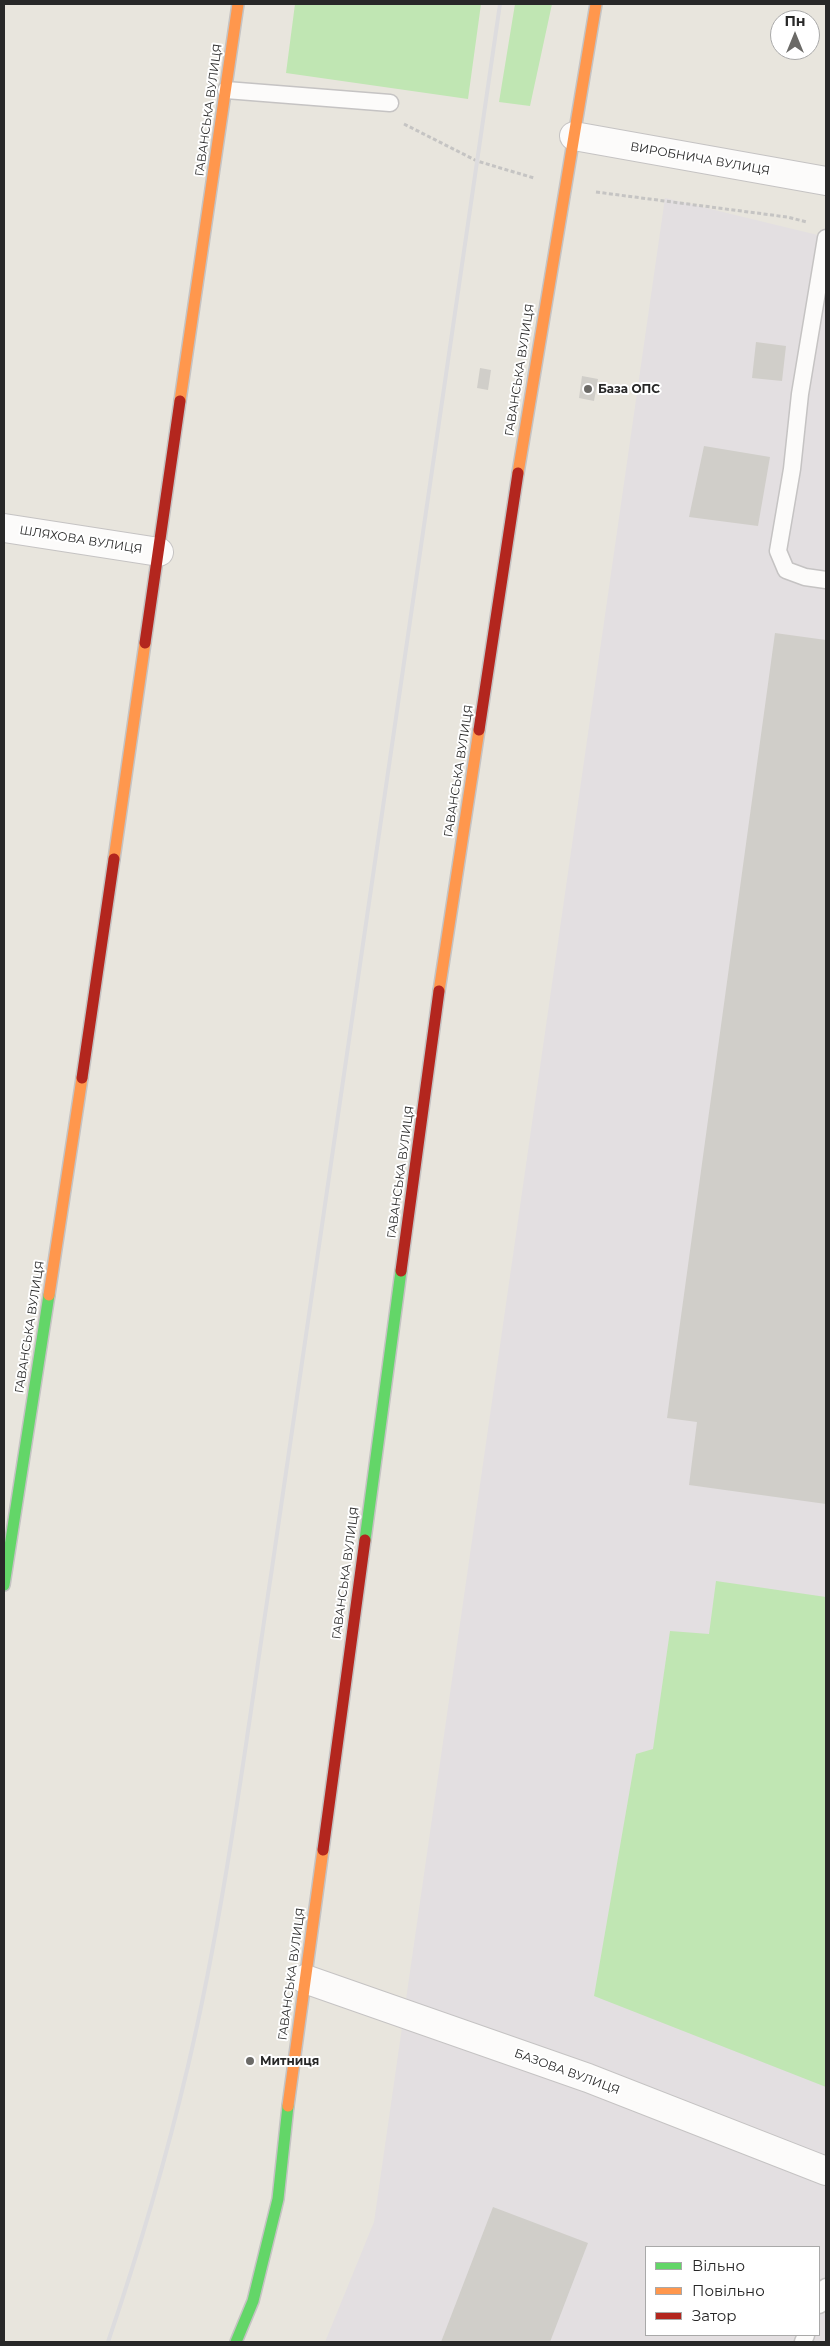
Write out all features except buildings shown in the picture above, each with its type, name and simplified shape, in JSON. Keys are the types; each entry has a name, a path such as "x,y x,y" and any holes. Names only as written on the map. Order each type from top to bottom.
{"street":[{"name":"ГАВАНСЬКА ВУЛИЦЯ","path":"4,1585 83,1071 238,4"},
{"name":"ГАВАНСЬКА ВУЛИЦЯ","path":"236,2342 253,2301 278,2199 305,1979 434,1027 531,386 563,187 574,136 596,4"},
{"name":"ВИРОБНИЧА ВУЛИЦЯ","path":"574,136 826,181"},
{"name":"ШЛЯХОВА ВУЛИЦЯ","path":"4,528 159,552"},
{"name":"БАЗОВА ВУЛИЦЯ","path":"305,1979 588,2078 826,2171"}],"lane":[{"path":"226,90 390,103"},
{"path":"826,238 800,394 792,469 778,551 786,570 826,580"},
{"path":"820,2302 826,2287"}],"path":[{"path":"390,103 403,124 477,162 563,187 787,217 810,223"}],"shaded area":[{"path":"665,198 826,237 826,2342 325,2342 374,2222"}],"green space":[{"path":"295,4 481,4 468,99 286,73"},
{"path":"515,4 552,4 530,106 499,102"},
{"path":"716,1581 826,1597 826,2087 594,1996 636,1754 653,1749 670,1631 709,1634"}],"railway":[{"path":"108,2342 151,2205 180,2101 201,2005 224,1883 244,1760 500,4"}],"traffic: fast":[{"path":"365,1540 401,1271"},
{"path":"4,1585 49,1295"},
{"path":"236,2342 253,2301 278,2199 288,2106"}],"traffic: slow":[{"path":"180,401 238,4"},
{"path":"518,473 596,4"},
{"path":"114,859 145,643"},
{"path":"439,991 479,730"},
{"path":"49,1295 82,1078"},
{"path":"288,2106 323,1850"}],"traffic: jam":[{"path":"145,643 180,401"},
{"path":"479,730 518,473"},
{"path":"82,1078 114,859"},
{"path":"401,1271 439,991"},
{"path":"323,1850 365,1540"}],"place":[{"name":"База ОПС","path":"588,389"},
{"name":"Митниця","path":"250,2061"}]}
